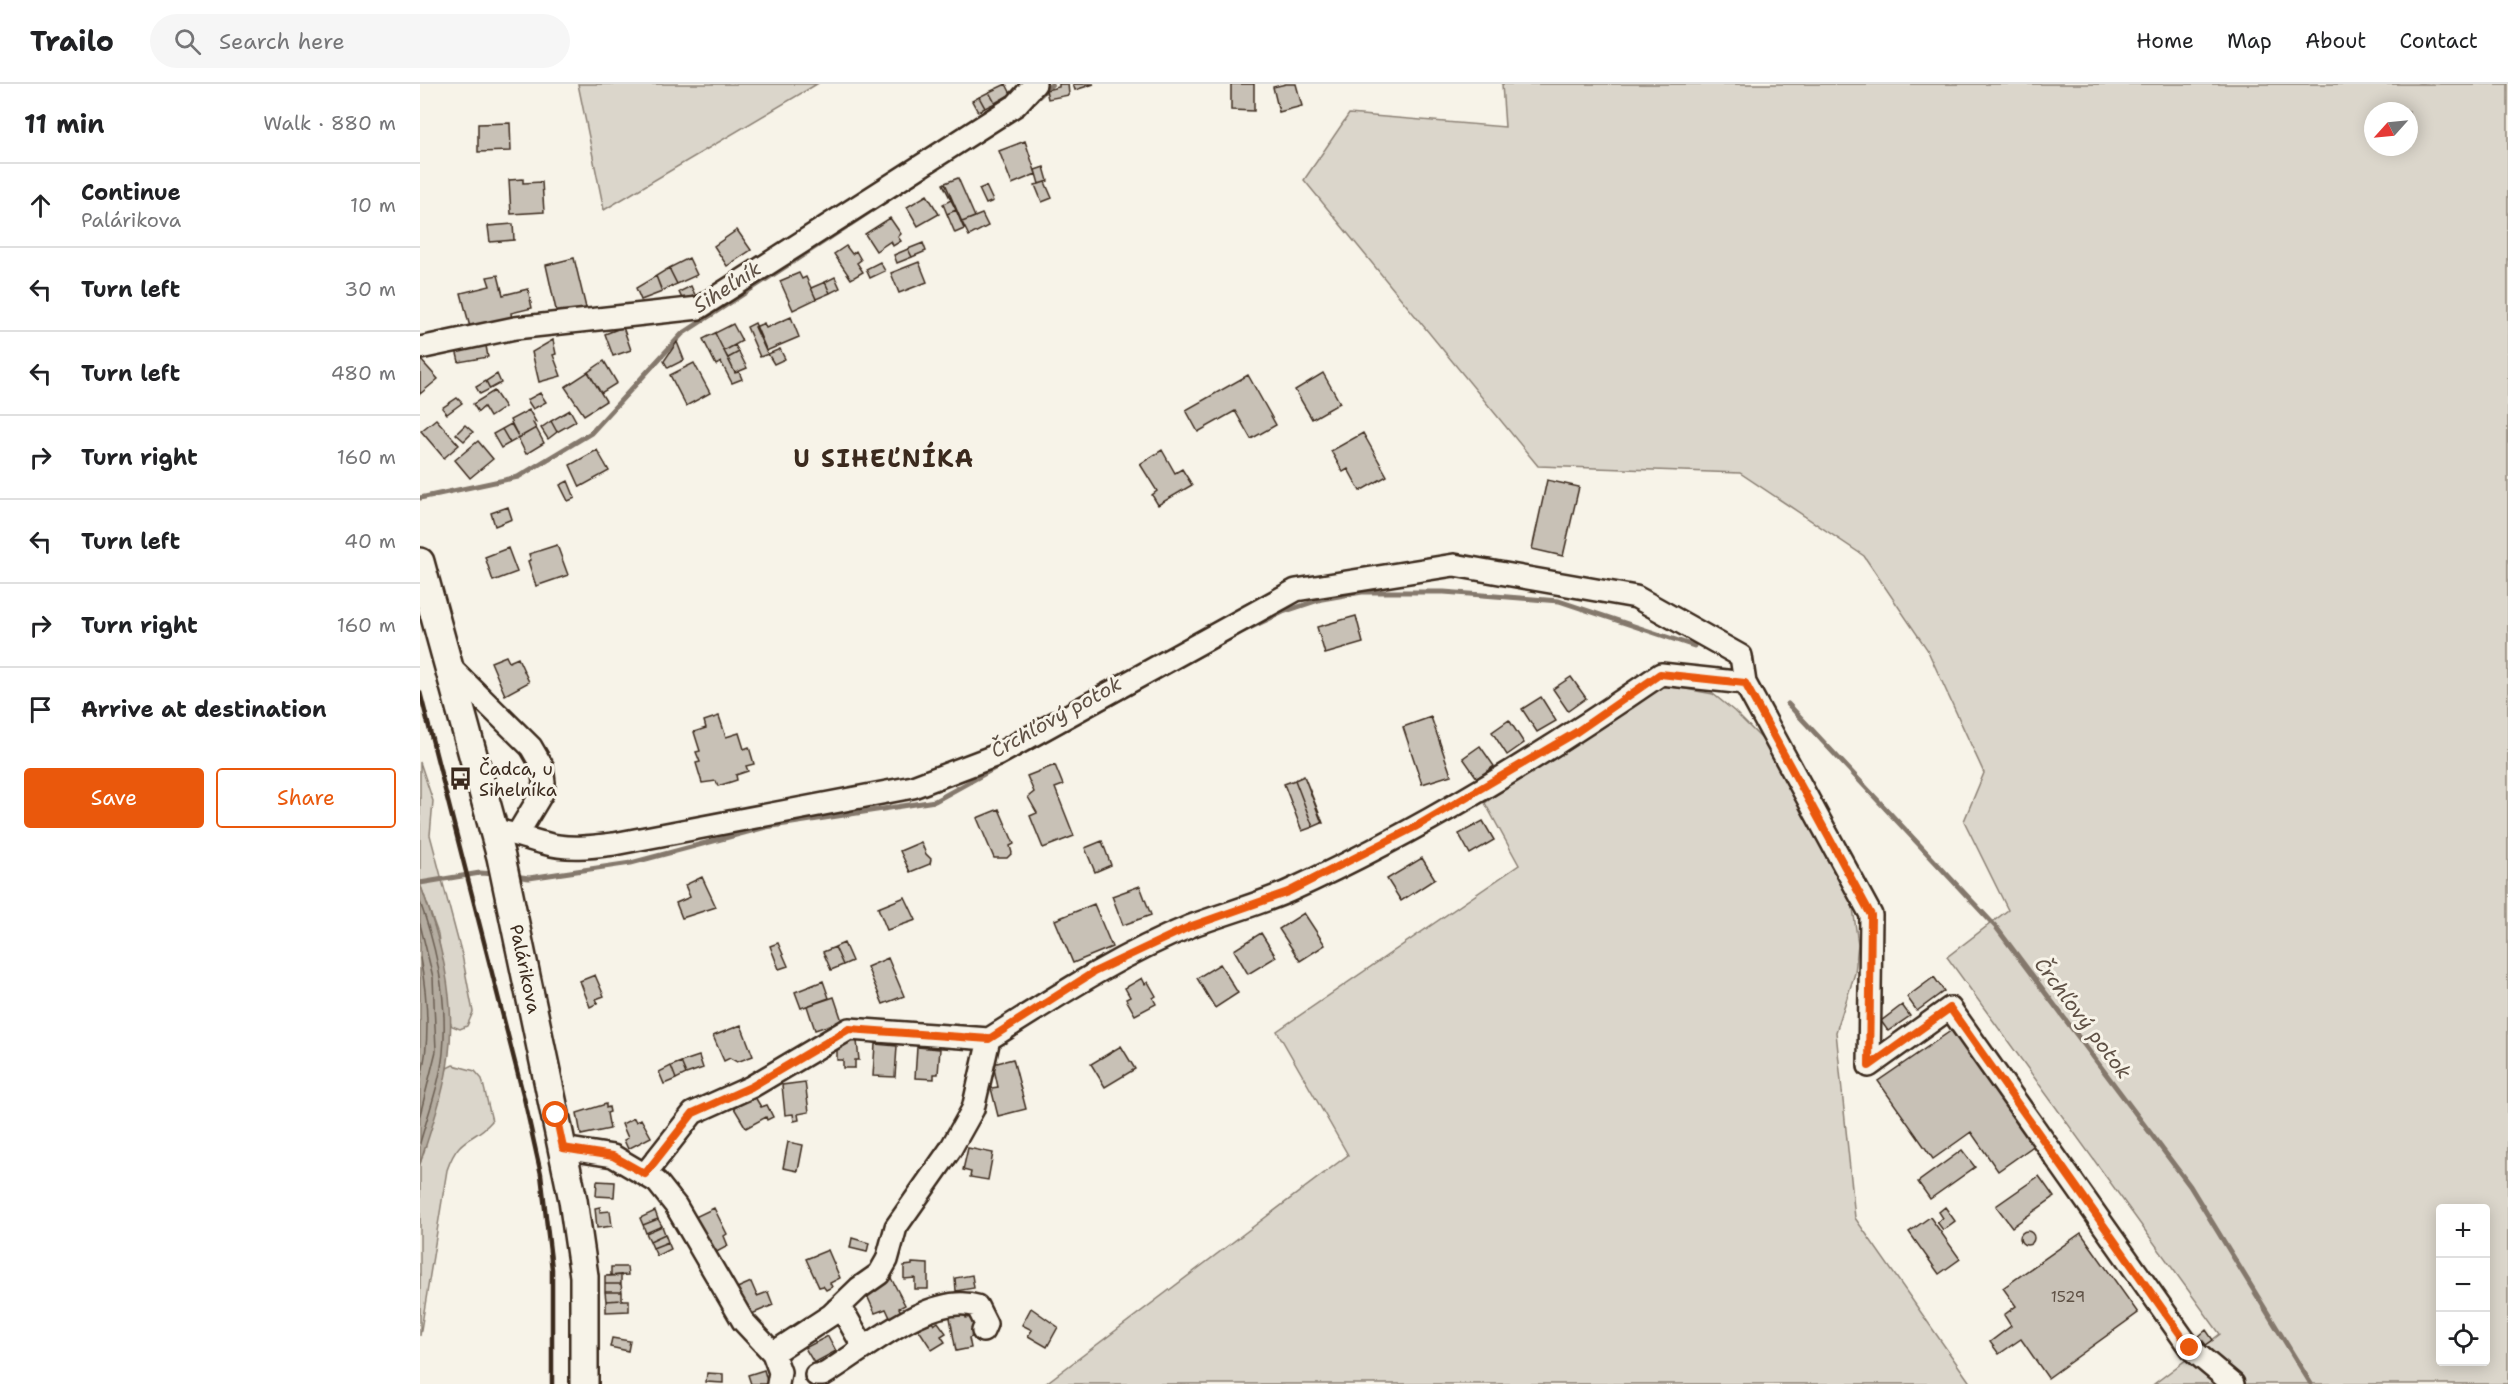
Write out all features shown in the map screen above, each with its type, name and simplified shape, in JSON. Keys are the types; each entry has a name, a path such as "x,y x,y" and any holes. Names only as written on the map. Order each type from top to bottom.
{"main road":[{"name":"Palárikova","path":"420,562 450,667 506,832 501,857 580,1236 584,1276 584,1384"}],"street":[{"path":"420,348 515,328 699,308 1016,105 1035,84"},
{"path":"450,667 531,747 542,766 544,783 542,793 506,832 545,844 577,848 614,844 913,787 997,755 1296,590 1454,565 1636,597 1741,656 1745,683 1871,915 1869,1066 1950,1008 2190,1348 2233,1384"},
{"path":"645,1174 693,1113 751,1087 849,1029 989,1039 1094,972 1189,927 1288,892 1415,827 1575,733 1660,674 1745,683"},
{"path":"777,1370 859,1287 879,1274 887,1260 896,1227 950,1150 973,1109 989,1039"},
{"path":"563,1148 613,1156 657,1182 676,1206 747,1328 777,1370 823,1380 823,1375 863,1346 928,1310 963,1301 977,1306 984,1316 986,1324 982,1331"},
{"path":"837,1309 847,1318 863,1346"}],"shaded area":[{"path":"578,84 817,84 604,210"},
{"path":"1502,84 2508,84 2508,1384 2154,1384 2220,1334 1947,957 2008,910 1964,821 1984,773 1927,649 1864,556 1740,473 1538,466 1304,180 1349,114 1505,127"},
{"path":"1653,683 1713,694 1734,711 1773,750 1843,878 1853,908 1858,944 1855,973 1836,1032 1855,1218 1971,1384 1045,1384 1348,1155 1277,1031 1519,865 1485,803"},
{"path":"420,762 433,801 430,835 462,955 473,1012 467,1026 460,1029 452,1026 449,1020 438,934 420,884"},
{"path":"453,1065 475,1071 482,1079 492,1121 456,1150 447,1170 420,1336 420,1164 447,1068"}],"water":[{"path":"420,884 445,967 451,1032 444,1082 420,1164"}],"building":[{"path":"1006,84 1011,94 995,103 989,92"},
{"path":"1059,84 1068,84 1069,95 1048,99 1046,90 1059,87"},
{"path":"1073,84 1094,84 1075,90"},
{"path":"1231,84 1254,84 1254,111 1231,110"},
{"path":"1296,84 1302,106 1279,112 1273,87"},
{"path":"989,92 995,103 985,108 979,97"},
{"path":"1011,94 1013,98 997,108 995,103"},
{"path":"979,97 985,108 978,112 972,101"},
{"path":"510,123 511,151 478,152 478,124"},
{"path":"1025,141 1036,174 1012,184 999,151"},
{"path":"1044,167 1048,181 1039,184 1035,170"},
{"path":"958,178 975,217 962,222 945,183"},
{"path":"523,179 523,183 542,182 544,212 511,214 509,180"},
{"path":"1045,182 1052,198 1042,202 1035,185"},
{"path":"945,183 962,222 943,184"},
{"path":"986,186 993,201 986,204 979,189"},
{"path":"927,195 939,214 918,226 907,207"},
{"path":"951,200 956,210 947,214 943,204"},
{"path":"956,210 964,229 955,233 947,214"},
{"path":"982,214 988,226 969,236 962,222"},
{"path":"890,218 901,234 898,237 901,241 893,246 891,241 876,251 865,234"},
{"path":"513,224 514,240 490,242 488,226"},
{"path":"737,230 751,250 727,266 714,246"},
{"path":"923,243 926,251 912,257 908,249"},
{"path":"846,246 852,254 856,251 861,260 857,263 863,272 851,279 834,254"},
{"path":"908,249 912,257 897,263 894,255"},
{"path":"574,258 587,312 558,319 546,265"},
{"path":"689,258 697,275 677,284 669,268"},
{"path":"880,262 885,271 870,278 866,269"},
{"path":"919,262 927,282 899,293 891,273"},
{"path":"669,268 677,284 662,291 656,276"},
{"path":"799,273 802,279 806,277 816,299 793,310 780,281"},
{"path":"498,275 503,295 528,289 532,308 511,313 512,320 471,331 461,293 490,286 487,277"},
{"path":"656,276 662,292 641,300 636,288"},
{"path":"835,277 840,288 830,293 825,282"},
{"path":"825,282 830,293 816,299 811,288"},
{"path":"691,286 695,295 683,301 679,292"},
{"path":"791,317 799,337 766,351 755,327 764,323 766,328"},
{"path":"755,323 768,354 760,357 747,327"},
{"path":"733,324 742,341 724,351 715,333"},
{"path":"623,327 631,350 613,356 605,334"},
{"path":"715,333 735,373 739,372 742,379 732,383 721,362 716,365 703,339"},
{"path":"485,340 488,357 459,362 455,345"},
{"path":"553,340 556,354 553,355 561,376 539,382 532,352"},
{"path":"677,342 684,360 668,368 664,361"},
{"path":"735,345 739,352 728,358 724,351"},
{"path":"780,349 785,359 774,364 768,354"},
{"path":"739,352 747,368 735,373 728,358"},
{"path":"420,359 438,379 420,394"},
{"path":"604,361 617,383 601,393 588,372"},
{"path":"694,363 710,393 686,406 670,375"},
{"path":"588,372 606,401 584,415 565,387"},
{"path":"1323,373 1340,403 1312,419 1295,390"},
{"path":"497,374 501,383 490,389 486,381"},
{"path":"1248,375 1276,425 1251,439 1235,411 1198,432 1186,410"},
{"path":"486,381 490,389 480,394 476,387"},
{"path":"494,391 505,407 490,417 484,407 478,412 473,404"},
{"path":"540,393 546,402 533,409 527,400"},
{"path":"457,398 462,403 447,414 442,408"},
{"path":"529,410 536,422 533,423 536,428 519,438 510,420"},
{"path":"570,410 576,421 557,432 551,421"},
{"path":"436,419 459,445 444,458 421,431"},
{"path":"551,421 557,432 548,439 541,428"},
{"path":"511,424 519,438 510,443 502,429"},
{"path":"465,425 473,432 464,441 456,434"},
{"path":"536,428 544,443 526,454 518,438"},
{"path":"502,429 510,443 501,448 493,434"},
{"path":"1363,433 1387,476 1360,491 1348,469 1343,472 1331,451"},
{"path":"478,441 493,459 470,478 455,460"},
{"path":"597,450 609,471 580,487 570,465"},
{"path":"1162,450 1175,473 1182,469 1192,485 1158,505 1152,495 1157,491 1140,464"},
{"path":"1547,480 1579,487 1563,556 1532,549"},
{"path":"568,481 575,498 568,501 560,485"},
{"path":"508,507 512,519 495,526 491,513"},
{"path":"557,545 568,575 536,586 528,561 531,560 529,554"},
{"path":"508,548 517,572 493,581 485,557"},
{"path":"1356,616 1363,643 1325,654 1317,627"},
{"path":"506,656 509,662 518,658 529,682 505,695 491,662"},
{"path":"1571,677 1586,698 1568,711 1553,689"},
{"path":"1541,697 1556,721 1537,732 1522,709"},
{"path":"719,716 726,737 739,733 744,749 749,747 754,764 746,766 748,771 736,775 737,780 718,786 716,781 702,783 696,763 700,762 696,752 700,751 694,732 706,728 704,721"},
{"path":"1431,717 1451,775 1422,784 1403,727"},
{"path":"1509,720 1524,743 1507,755 1492,732"},
{"path":"1480,746 1494,766 1477,778 1463,758"},
{"path":"1055,765 1063,785 1055,788 1074,836 1043,848 1030,816 1037,813 1028,797 1034,792 1027,776"},
{"path":"1304,776 1323,823 1322,823"},
{"path":"1304,776 1322,823 1313,827 1295,780"},
{"path":"1295,780 1313,827 1302,831 1284,784"},
{"path":"999,809 1014,844 1010,846 1012,853 1007,858 994,858 977,818"},
{"path":"1483,821 1494,840 1470,854 1459,834"},
{"path":"1102,841 1111,865 1095,872 1085,848"},
{"path":"921,842 931,859 930,864 910,872 900,851"},
{"path":"1422,858 1435,879 1401,901 1387,879"},
{"path":"702,877 716,907 682,918 676,903 690,897 685,885"},
{"path":"1140,886 1151,915 1123,925 1112,896"},
{"path":"905,897 916,920 887,930 878,908"},
{"path":"1094,904 1112,947 1073,963 1055,920"},
{"path":"1304,913 1325,945 1300,961 1279,929"},
{"path":"1261,933 1276,957 1248,974 1234,950"},
{"path":"778,943 788,966 779,969 770,946"},
{"path":"844,943 852,961 843,965 835,947"},
{"path":"835,947 843,965 831,970 823,952"},
{"path":"888,958 904,996 883,1004 867,967"},
{"path":"1220,964 1238,993 1215,1008 1197,978"},
{"path":"595,975 604,996 596,999 598,1003 590,1007 580,981"},
{"path":"1934,977 1944,991 1917,1011 1907,997"},
{"path":"1142,978 1145,984 1148,982 1156,996 1153,998 1156,1004 1135,1015 1126,999 1130,997 1125,988"},
{"path":"823,981 829,998 801,1008 795,992"},
{"path":"834,997 842,1021 815,1030 807,1006"},
{"path":"1902,1005 1910,1016 1888,1031 1881,1021"},
{"path":"741,1025 753,1056 737,1062 730,1058 724,1061 713,1036"},
{"path":"1958,1026 2039,1142 1998,1171 1971,1132 1933,1159 1878,1081"},
{"path":"857,1041 859,1060 855,1060 855,1068 843,1068 843,1060 837,1060 837,1042"},
{"path":"875,1044 897,1046 895,1077 873,1076"},
{"path":"1121,1046 1135,1069 1105,1087 1091,1064"},
{"path":"917,1047 940,1049 938,1074 934,1074 934,1079 915,1078"},
{"path":"699,1056 703,1068 686,1074 681,1062"},
{"path":"1013,1059 1026,1109 998,1116 991,1088 998,1087 993,1064"},
{"path":"681,1062 686,1074 676,1079 671,1066"},
{"path":"671,1066 676,1079 664,1084 659,1072"},
{"path":"805,1082 809,1112 798,1114 799,1120 794,1121 793,1114 785,1115 782,1085"},
{"path":"755,1097 761,1107 767,1105 773,1117 767,1120 766,1117 746,1128 734,1108"},
{"path":"606,1104 610,1112 607,1113 610,1129 581,1135 577,1113"},
{"path":"634,1118 636,1122 641,1119 651,1137 628,1149 624,1140 628,1138 622,1124"},
{"path":"788,1142 803,1145 798,1171 783,1168"},
{"path":"968,1148 993,1153 988,1180 970,1177 971,1172 963,1170"},
{"path":"1962,1150 1975,1167 1930,1199 1918,1182"},
{"path":"2039,1176 2054,1197 2012,1227 1996,1206"},
{"path":"597,1181 615,1182 614,1197 596,1196"},
{"path":"600,1207 600,1212 610,1211 612,1226 597,1228 595,1208"},
{"path":"1945,1207 1955,1221 1943,1230 1937,1222 1943,1218 1939,1212"},
{"path":"714,1208 727,1234 724,1236 728,1246 711,1255 693,1218"},
{"path":"655,1211 658,1219 643,1225 640,1218"},
{"path":"1930,1217 1960,1259 1939,1274 1909,1232"},
{"path":"658,1219 662,1226 646,1233 643,1225"},
{"path":"662,1226 665,1234 650,1241 646,1233"},
{"path":"2024,1231 2030,1231 2034,1238 2030,1245 2024,1245 2020,1241 2020,1235"},
{"path":"2081,1233 2138,1313 2048,1378 2021,1339 1999,1354 1990,1342 2011,1326 2004,1315 2016,1306 2003,1288"},
{"path":"665,1234 668,1242 653,1248 650,1241"},
{"path":"852,1238 869,1243 867,1252 850,1248"},
{"path":"668,1242 671,1249 657,1256 653,1248"},
{"path":"828,1250 840,1278 830,1283 832,1287 826,1290 823,1286 819,1287 806,1259"},
{"path":"912,1263 928,1264 928,1289 915,1289 915,1278 904,1279 904,1266 912,1265"},
{"path":"611,1267 627,1267 628,1275 611,1276"},
{"path":"621,1275 621,1284 605,1284 605,1276"},
{"path":"972,1275 974,1288 956,1291 955,1278"},
{"path":"891,1278 905,1305 899,1308 904,1318 893,1324 886,1309 875,1313 865,1291"},
{"path":"751,1282 757,1296 768,1292 773,1305 747,1316 735,1289"},
{"path":"605,1284 621,1284 622,1292 605,1292"},
{"path":"605,1292 622,1292 622,1300 606,1301"},
{"path":"629,1300 629,1311 606,1312 606,1301"},
{"path":"1031,1308 1058,1327 1047,1347 1028,1336 1032,1330 1022,1325"},
{"path":"965,1310 966,1318 973,1317 975,1336 969,1338 971,1348 956,1351 949,1312"},
{"path":"928,1316 934,1325 938,1322 946,1333 941,1336 945,1342 932,1350 915,1324"},
{"path":"2206,1330 2213,1340 2206,1345 2199,1336"},
{"path":"828,1336 836,1351 814,1363 805,1348"},
{"path":"612,1338 630,1341 628,1351 610,1347"},
{"path":"764,1370 768,1384 751,1384 748,1375"},
{"path":"707,1373 723,1374 723,1383 706,1382"}],"waterway":[{"name":"Siheľník","path":"1029,106 1052,84"},
{"name":"Siheľník","path":"420,498 518,477 591,433 682,334 929,173"},
{"name":"Črchľový potok","path":"514,876 529,878 631,863 766,827 935,801 1241,632 1283,612 1322,599 1362,592 1444,592 1559,601 1694,646"},
{"name":"Črchľový potok","path":"1788,704 1996,927 2190,1186 2311,1384"},
{"name":"Črchľový potok","path":"420,883 480,873 496,874"}],"railway":[{"path":"420,692 524,1098 541,1174 552,1269 552,1384"}],"place":[{"name":"Čadca, u Sihelníka","path":"461,779"}],"district":[{"name":"U SIHEĽNÍKA","path":"884,459"}],"route":[{"path":"556,1115 563,1148 613,1156 645,1174 693,1113 751,1087 849,1029 923,1032 989,1039 1094,972 1189,927 1288,892 1415,827 1575,733 1660,674 1745,683 1871,915 1869,1066 1950,1008 2190,1348"}]}
